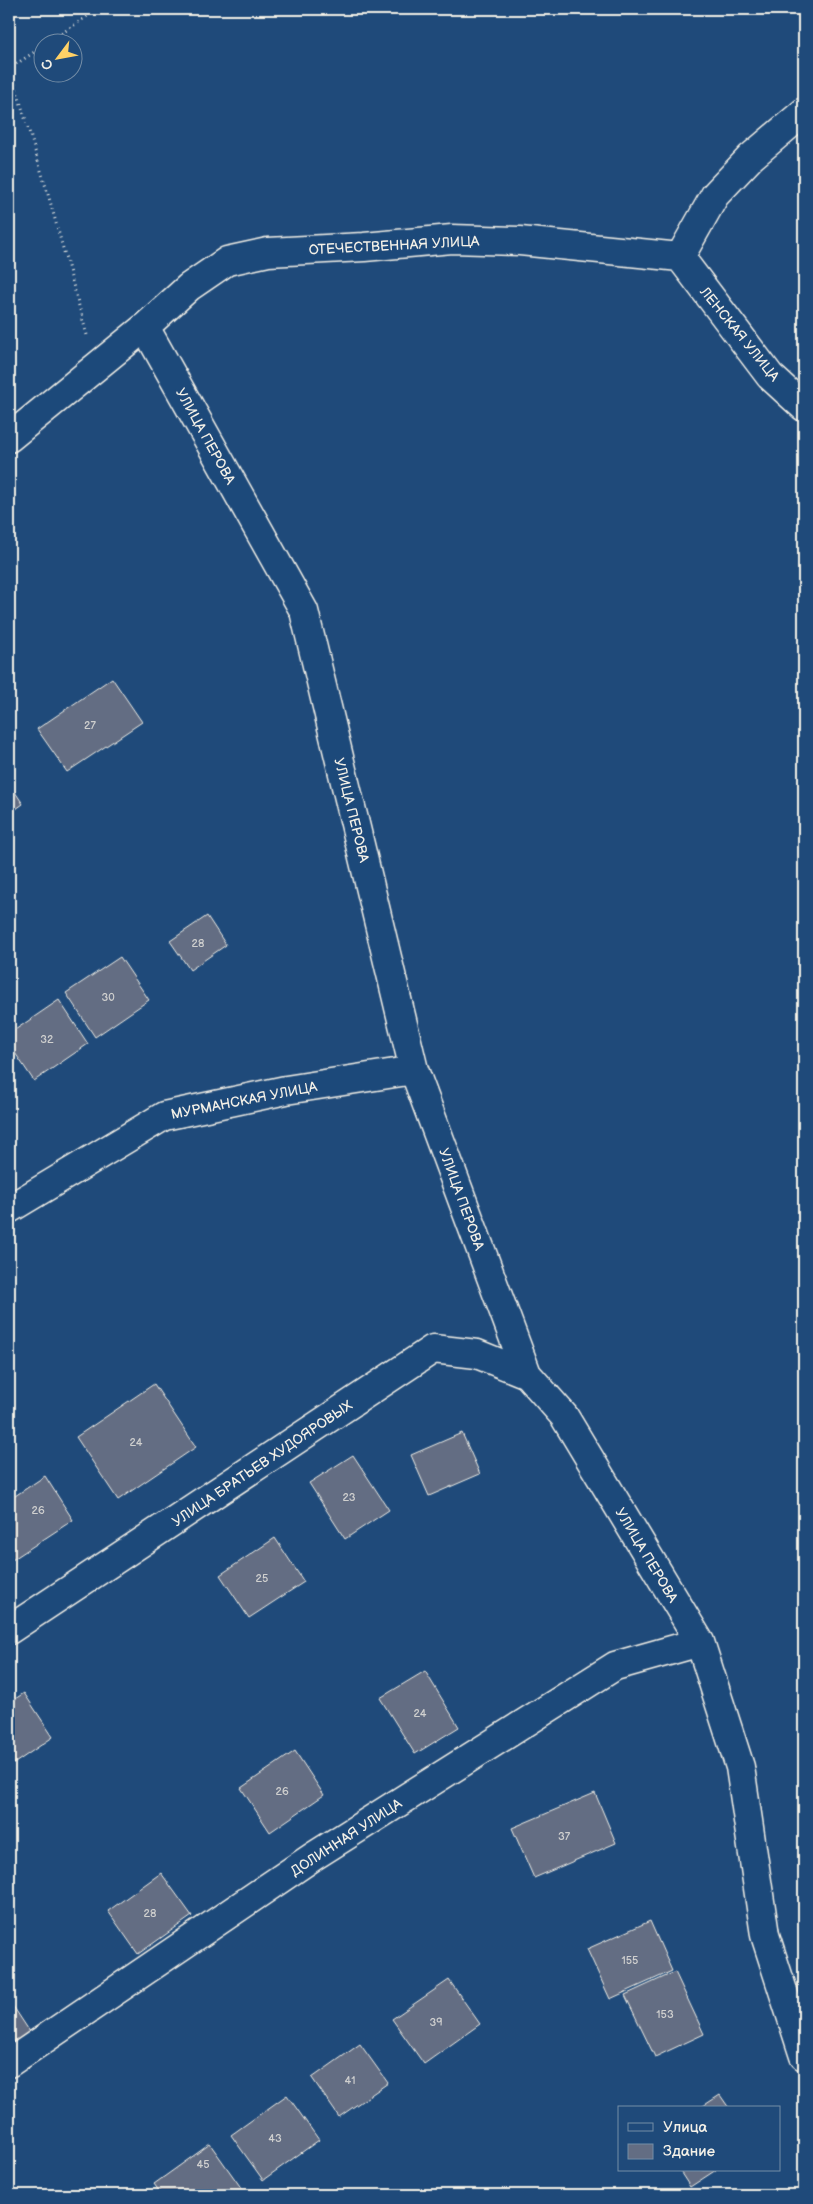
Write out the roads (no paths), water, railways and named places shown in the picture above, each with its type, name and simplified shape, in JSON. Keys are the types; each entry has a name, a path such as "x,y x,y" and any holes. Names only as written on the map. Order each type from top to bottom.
{"street":[{"path":"680,257 716,195 751,157 804,112"},
{"name":"ОТЕЧЕСТВЕННАЯ УЛИЦА","path":"9,438 145,327 189,287 227,261 268,252 452,239 520,240 680,257"},
{"name":"ЛЕНСКАЯ УЛИЦА","path":"680,257 770,376 804,407"},
{"name":"УЛИЦА ПЕРОВА","path":"145,327 304,611 414,1070 526,1374 564,1416 700,1642 740,1768 765,1935 804,2056"},
{"name":"МУРМАНСКАЯ УЛИЦА","path":"9,1209 164,1116 286,1090 414,1070"},
{"name":"УЛИЦА БРАТЬЕВ ХУДОЯРОВЫХ","path":"9,1630 433,1349 477,1354 526,1374"},
{"name":"ДОЛИННАЯ УЛИЦА","path":"9,2063 314,1856 614,1666 700,1642"}]}
